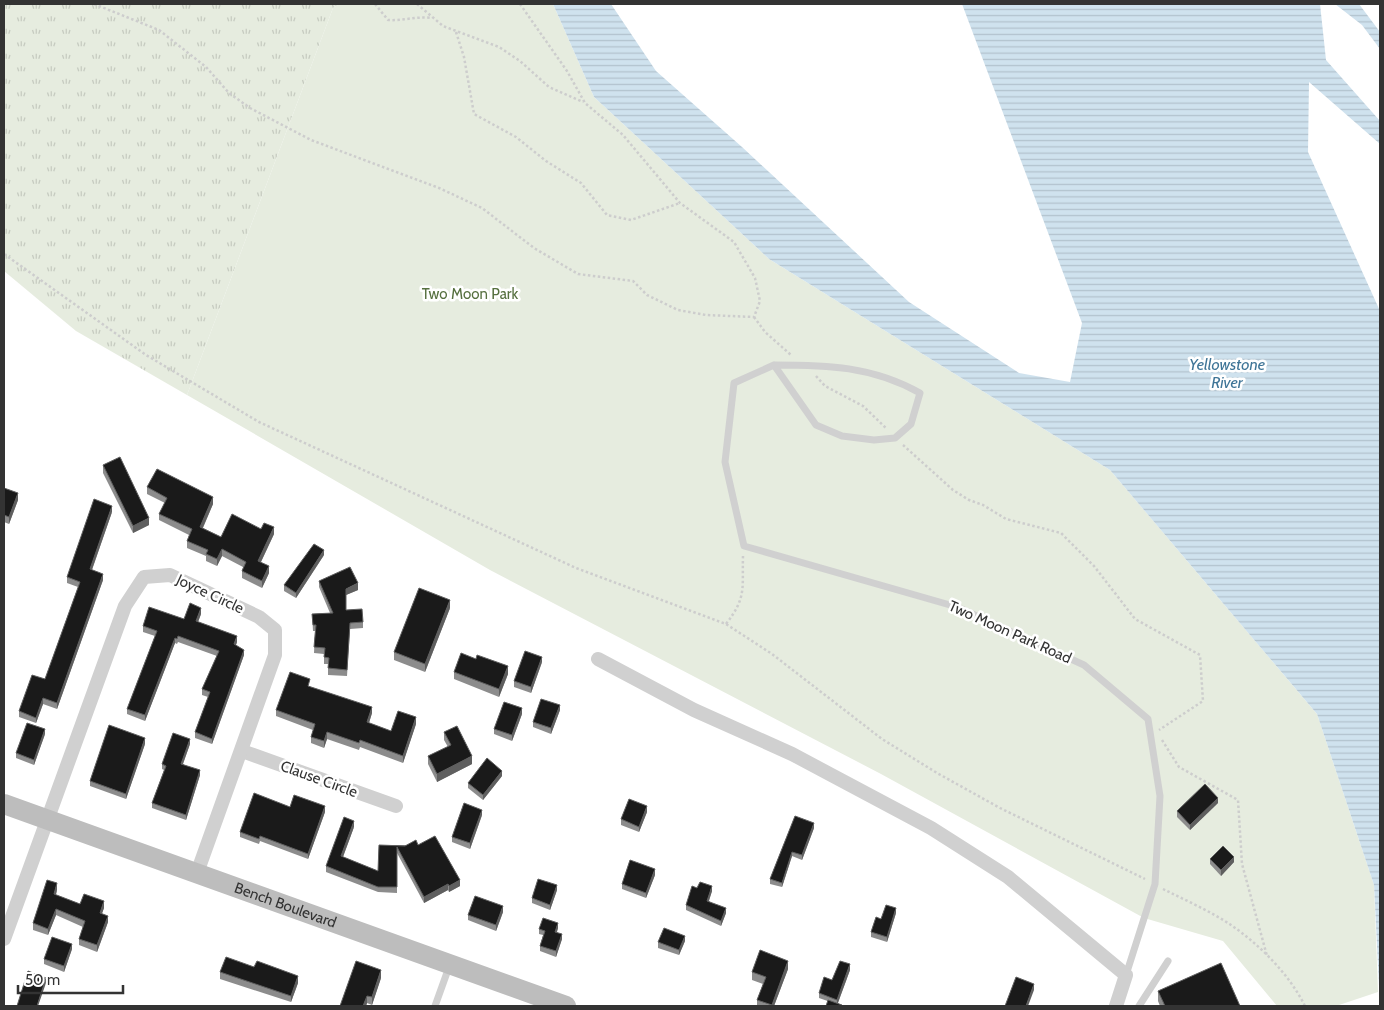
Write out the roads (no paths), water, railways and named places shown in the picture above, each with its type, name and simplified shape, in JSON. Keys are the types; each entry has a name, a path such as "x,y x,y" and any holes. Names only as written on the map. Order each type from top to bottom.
{"main road":[{"name":"Bench Boulevard","path":"4,804 566,1006"}],"street":[{"name":"Joyce Circle","path":"48,820 125,606 144,577 170,575 259,617 275,630 275,655 197,873"},
{"path":"598,659 694,710 792,754 931,828 1008,877 1126,975"},
{"name":"Clause Circle","path":"242,751 396,806"},
{"path":"4,939 48,820"},
{"name":"Two Moon Park Road","path":"1116,1006 1126,975"}],"lane":[{"path":"774,365 826,365 873,373 897,380 920,393 911,424 895,438 874,440 842,436 816,425 774,365"},
{"name":"Two Moon Park Road","path":"774,365 734,383 725,462 744,546 957,606 1084,665 1148,719 1160,796 1155,884 1126,975"},
{"path":"1139,1006 1168,961"},
{"path":"435,1006 450,964"}],"water":[{"name":"Yellowstone River","path":"553,4 611,4 656,71 742,147 909,302 1019,373 1070,382 1082,323 962,4 1320,4 1326,60 1380,121 1380,144 1309,82 1308,152 1380,311 1380,1006 1374,885 1317,714 1110,470 769,259 594,97"},
{"path":"1335,4 1359,4 1380,32 1380,49 1362,25"}],"park label":[{"name":"Two Moon Park","path":"470,294"}]}
